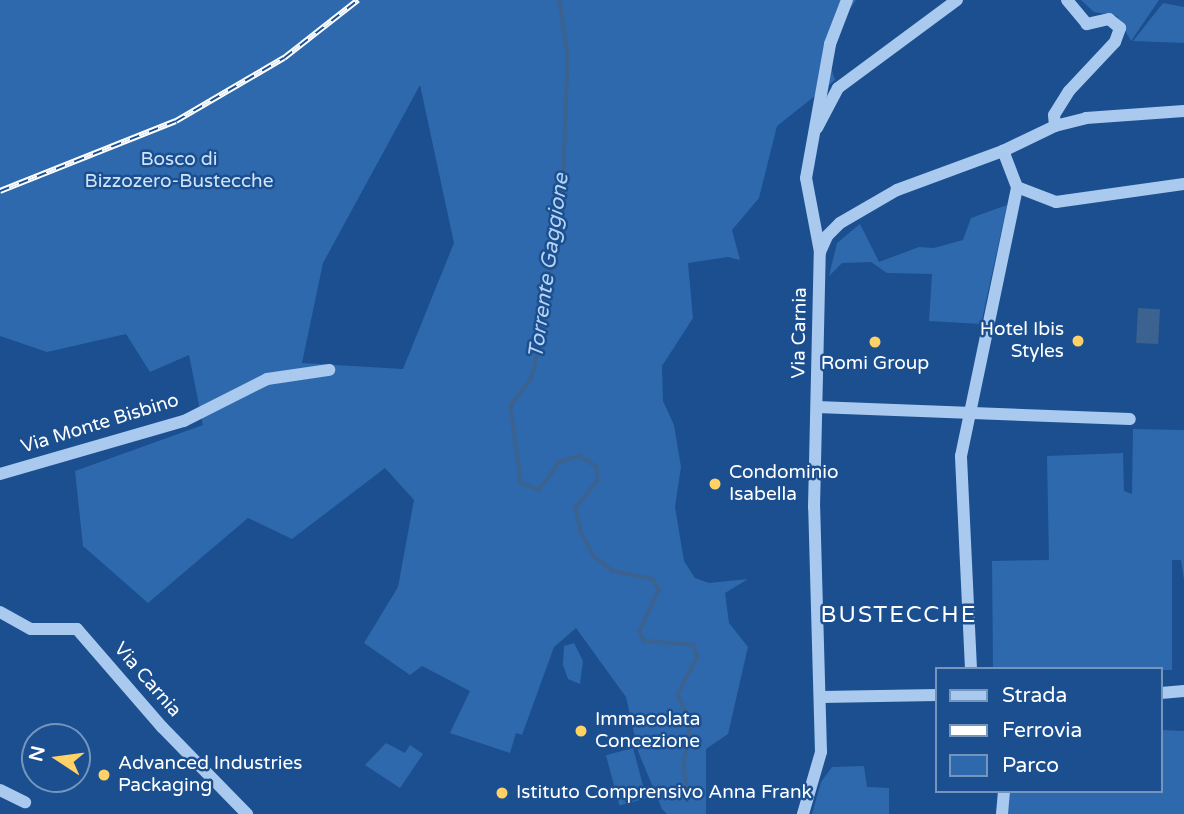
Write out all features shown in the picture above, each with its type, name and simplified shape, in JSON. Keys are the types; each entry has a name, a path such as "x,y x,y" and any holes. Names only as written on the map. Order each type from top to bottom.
{"street":[{"name":"Via Carnia","path":"803,814 821,752 814,507 820,252 806,178 810,141 830,44 847,0"},
{"path":"810,141 838,88 957,0"},
{"path":"1055,126 1054,115 1069,91 1115,41 1120,28 1109,19 1087,24 1067,0"},
{"path":"820,252 840,223 878,201 1003,151 1055,126 1086,118 1184,111"},
{"path":"971,667 961,456 1017,187 1003,151"},
{"path":"1017,187 1056,202 1184,184"},
{"name":"Via Monte Bisbino","path":"0,474 184,421 267,379 329,370"},
{"path":"817,407 1130,419"},
{"name":"Via Carnia","path":"0,612 31,629 77,629 177,744 247,814"},
{"path":"1163,693 1184,691"},
{"path":"821,697 936,695"},
{"path":"0,790 25,802"},
{"path":"1002,814 1004,793"}],"green space":[{"name":"Bosco di Bizzozero-Bustecche","path":"0,0 856,0 842,21 830,64 835,80 777,126 759,198 732,230 740,260 728,257 688,263 693,318 662,366 663,401 674,425 681,467 675,507 684,561 695,578 709,583 748,579 725,593 729,623 748,647 728,734 706,749 706,814 667,814 662,809 638,751 626,697 576,628 554,647 522,735 516,733 510,753 450,733 470,691 422,666 410,675 364,643 398,587 414,500 385,468 292,539 248,518 148,603 83,546 75,471 203,425 189,355 150,372 126,334 47,352 0,336","holes":["420,85 454,243 403,369 302,363 323,263"]},
{"path":"1081,0 1159,0 1131,41 1117,16 1094,12"},
{"path":"1163,3 1184,7 1184,43 1133,41"},
{"path":"1007,205 981,324 929,321 932,274 887,273 871,262 842,263 829,276 837,243 860,224 879,262 919,247 934,248 963,240 971,218"},
{"path":"1133,429 1184,430 1184,580 1181,560 1172,560 1172,670 1163,670 1163,667 993,667 992,561 1049,560 1047,456 1123,453 1124,491 1132,494"},
{"path":"574,643 583,661 580,684 568,679 563,665 564,646"},
{"path":"1163,730 1184,731 1184,814 1002,814 1004,793 1163,793"},
{"path":"386,743 405,753 410,745 423,754 400,788 365,765"},
{"path":"633,748 646,798 619,805 606,755"},
{"path":"864,766 867,787 889,788 889,814 812,814 821,782 832,767"}],"shaded area":[{"path":"1138,308 1160,309 1158,344 1136,343"}],"waterway":[{"name":"Torrente Gaggione","path":"560,0 568,56 564,173 543,332 532,378 511,406 521,483 539,490 559,462 580,456 597,467 598,481 576,508 581,532 594,556 613,571 653,579 659,590 640,631 644,641 694,645 698,657 678,694 691,725 684,766 689,800"}],"railway":[{"path":"0,191 176,121 284,58 358,0"}],"place":[{"name":"Hotel Ibis Styles","path":"1078,341"},
{"name":"Romi Group","path":"875,342"},
{"name":"Condominio Isabella","path":"715,484"},
{"name":"Immacolata Concezione","path":"581,731"},
{"name":"Advanced Industries Packaging","path":"104,775"},
{"name":"Istituto Comprensivo Anna Frank","path":"502,793"}],"district":[{"name":"BUSTECCHE","path":"899,615"}]}
